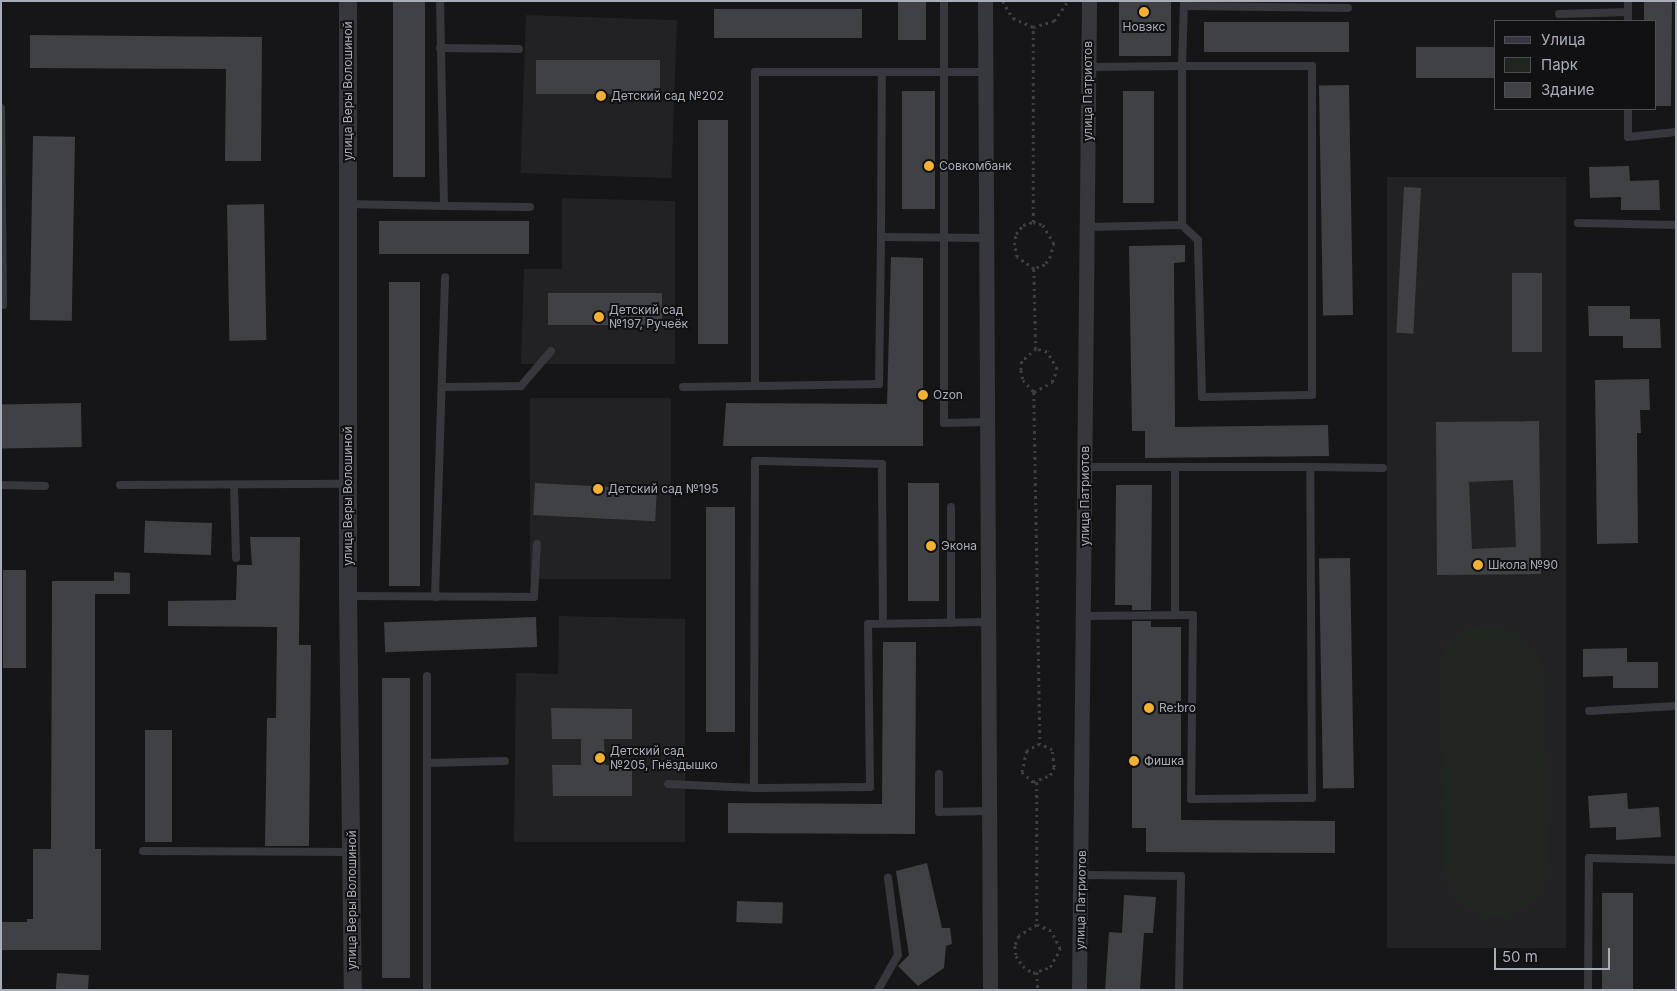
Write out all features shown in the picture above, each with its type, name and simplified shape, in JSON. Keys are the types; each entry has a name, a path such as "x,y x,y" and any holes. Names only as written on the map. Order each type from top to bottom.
{"street":[{"name":"улица Веры Волошиной","path":"348,1 348,596 353,990"},
{"path":"985,1 990,990"},
{"name":"улица Патриотов","path":"1079,990 1082,875 1089,1"}],"lane":[{"path":"440,1 444,206"},
{"path":"944,1 946,237 944,423 986,422"},
{"path":"1628,1 1628,20"},
{"path":"1088,67 1182,66 1312,66 1312,394 1202,396 1198,240 1182,224 1182,66 1184,4 1348,8"},
{"path":"1559,14 1628,12"},
{"path":"440,48 519,49"},
{"path":"755,386 755,72 985,72"},
{"path":"683,387 879,384 882,72"},
{"path":"1,108 3,305"},
{"path":"1628,110 1628,137 1676,132"},
{"path":"348,204 530,207"},
{"path":"1087,228 1182,224"},
{"path":"1578,224 1676,225"},
{"path":"881,237 986,238"},
{"path":"435,597 445,277"},
{"path":"442,387 521,386 551,351"},
{"path":"754,788 755,461 882,464 883,623"},
{"path":"1085,467 1383,468"},
{"path":"1175,467 1175,615"},
{"path":"1084,616 1193,615 1191,799 1312,798 1310,468"},
{"path":"120,485 348,484"},
{"path":"1,485 45,486"},
{"path":"234,485 236,558"},
{"path":"951,507 951,623"},
{"path":"348,596 534,597 537,544"},
{"path":"668,784 754,788 870,787 868,624 987,622"},
{"path":"427,676 427,990"},
{"path":"1589,711 1676,706"},
{"path":"427,763 505,761"},
{"path":"939,774 939,812 988,811"},
{"path":"143,851 352,852"},
{"path":"1588,990 1588,858 1676,860"},
{"path":"1082,875 1181,876 1179,990"},
{"path":"878,990 898,955 888,878"}],"path":[{"path":"1003,1 1013,18 1033,27 1054,21 1068,1"},
{"path":"1033,27 1033,222"},
{"path":"1033,222 1043,225 1054,243 1052,256 1045,265 1034,269 1017,257 1014,245 1016,234 1023,225 1033,222"},
{"path":"1034,269 1036,349"},
{"path":"1036,349 1022,360 1020,370 1023,380 1034,392 1040,744"},
{"path":"1034,392 1052,382 1057,369 1047,352 1036,349"},
{"path":"1037,782 1027,778 1022,772 1023,760 1027,751 1040,744"},
{"path":"1037,782 1050,775 1055,759 1052,750 1040,744"},
{"path":"1037,782 1037,925"},
{"path":"1037,925 1051,931 1060,949 1050,967 1038,972 1023,966 1016,956 1015,946 1019,936 1037,925"},
{"path":"1038,972 1038,990"}],"shaded area":[{"name":"Детский сад №202","path":"526,15 677,20 671,178 520,173"},
{"name":"Школа №90","path":"1387,177 1566,177 1566,948 1387,948"},
{"name":"Детский сад №197, Ручеёк","path":"562,198 675,201 675,364 521,364 524,269 562,269"},
{"name":"Детский сад №195","path":"530,398 671,398 671,579 530,579"},
{"name":"Детский сад №205, Гнёздышко","path":"559,616 685,619 685,842 514,842 516,673 558,674"}],"green space":[{"path":"1474,627 1512,632 1531,646 1543,664 1548,860 1546,877 1538,894 1523,907 1504,916 1489,916 1468,907 1453,894 1443,873 1440,661 1446,644"}],"building":[{"path":"393,1 425,1 425,177 393,177"},
{"path":"898,1 926,1 926,40 898,40"},
{"path":"1119,1 1171,1 1171,56 1119,56"},
{"path":"1644,1 1672,1 1671,106 1657,106 1657,20 1644,20"},
{"path":"714,9 862,9 862,38 714,38"},
{"path":"1204,22 1349,22 1349,52 1204,52"},
{"path":"30,35 262,37 261,161 225,161 226,69 30,68"},
{"path":"1416,47 1494,47 1494,78 1416,78"},
{"path":"536,60 660,60 660,94 536,94"},
{"path":"1349,85 1353,315 1323,315 1319,86"},
{"path":"902,91 935,91 935,209 902,209"},
{"path":"1123,91 1154,91 1154,203 1123,203"},
{"path":"698,120 728,120 728,344 698,344"},
{"path":"33,136 75,137 72,321 30,320"},
{"path":"1629,166 1630,181 1659,180 1660,210 1621,210 1621,197 1590,198 1589,167"},
{"path":"1404,187 1421,188 1413,334 1396,333"},
{"path":"264,204 266,340 229,341 227,205"},
{"path":"379,221 529,221 529,254 379,254"},
{"path":"1185,245 1185,262 1174,263 1175,427 1328,425 1329,456 1145,458 1145,431 1132,431 1129,246"},
{"path":"891,257 923,258 923,446 723,446 726,403 887,404"},
{"path":"1512,273 1542,273 1542,352 1512,352"},
{"path":"389,282 420,282 420,586 389,586"},
{"path":"548,293 662,293 662,325 548,325"},
{"path":"1588,306 1630,306 1630,319 1660,319 1661,348 1623,348 1623,336 1589,336"},
{"path":"1649,379 1650,410 1640,410 1641,433 1637,433 1638,543 1597,544 1595,380"},
{"path":"81,403 82,447 2,448 1,404"},
{"path":"1539,421 1541,574 1437,575 1436,422","holes":["1513,480 1516,547 1472,549 1469,482"]},
{"path":"535,483 657,489 655,521 533,515"},
{"path":"908,483 939,483 939,601 908,601"},
{"path":"1116,485 1152,485 1151,610 1132,610 1132,605 1115,605"},
{"path":"706,507 735,507 735,732 706,732"},
{"path":"145,521 212,523 211,555 144,553"},
{"path":"250,537 300,537 299,645 311,645 309,846 265,846 267,718 276,718 277,627 168,626 168,601 236,600 237,565 252,565"},
{"path":"1350,558 1354,788 1323,789 1319,559"},
{"path":"3,570 26,570 26,668 3,668"},
{"path":"114,572 130,573 130,594 95,594 95,849 101,849 101,950 1,950 1,922 27,922 27,919 33,919 33,849 51,849 52,581 114,581"},
{"path":"536,617 537,647 385,652 384,622"},
{"path":"1132,621 1151,621 1151,627 1181,627 1181,820 1335,821 1335,853 1146,852 1146,828 1132,828"},
{"path":"883,642 916,642 915,834 728,833 728,803 882,804"},
{"path":"1627,648 1627,662 1658,662 1658,688 1613,688 1613,676 1583,677 1583,649"},
{"path":"382,678 410,678 410,978 382,978"},
{"path":"551,708 632,709 632,739 604,739 605,765 632,765 632,796 553,796 552,765 581,765 581,739 552,739"},
{"path":"145,730 172,730 172,842 145,842"},
{"path":"1627,793 1628,809 1659,807 1661,837 1616,840 1616,827 1590,828 1588,796"},
{"path":"927,863 942,928 950,928 952,944 946,946 944,968 918,986 898,966 909,955 896,871"},
{"path":"1602,893 1633,893 1633,990 1602,990"},
{"path":"1124,895 1156,897 1153,933 1144,933 1140,990 1105,990 1109,932 1122,933"},
{"path":"737,901 783,903 782,924 736,922"},
{"path":"57,973 89,975 88,990 56,990"}],"place":[{"name":"Новэкс","path":"1144,12"},
{"name":"Детский сад №202","path":"601,96"},
{"name":"Совкомбанк","path":"929,166"},
{"name":"Детский сад №197, Ручеёк","path":"599,317"},
{"name":"Ozon","path":"923,395"},
{"name":"Детский сад №195","path":"598,489"},
{"name":"Экона","path":"931,546"},
{"name":"Школа №90","path":"1478,565"},
{"name":"Re:bro","path":"1149,708"},
{"name":"Детский сад №205, Гнёздышко","path":"600,758"},
{"name":"Фишка","path":"1134,761"}]}
